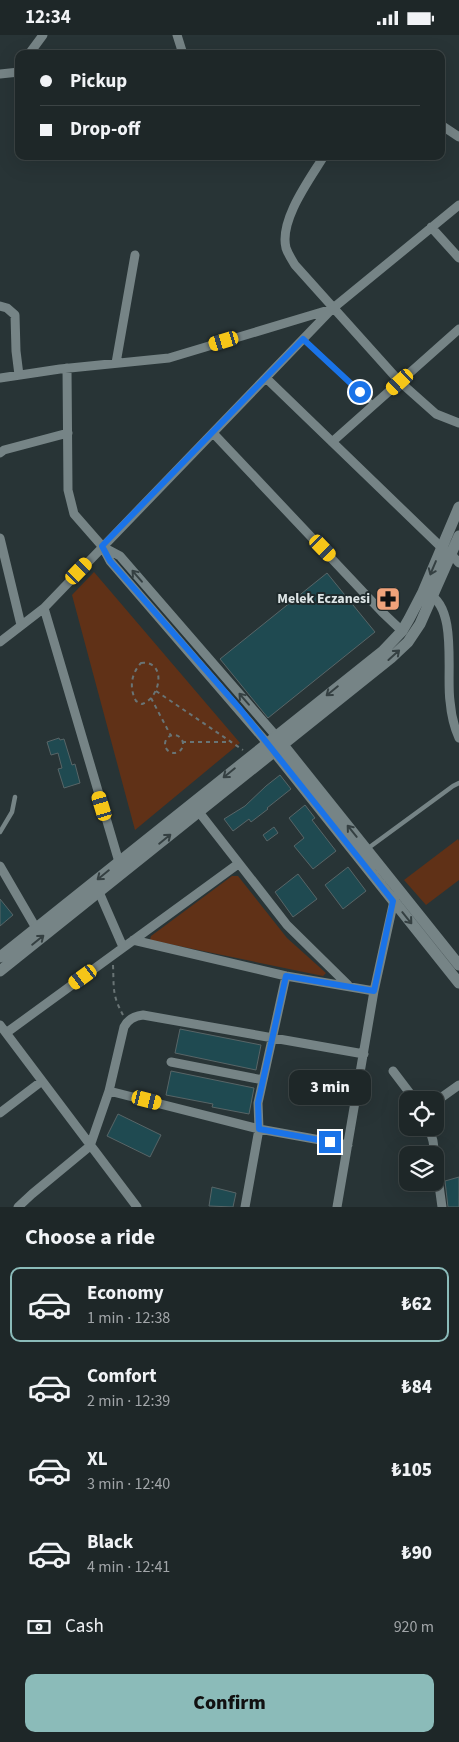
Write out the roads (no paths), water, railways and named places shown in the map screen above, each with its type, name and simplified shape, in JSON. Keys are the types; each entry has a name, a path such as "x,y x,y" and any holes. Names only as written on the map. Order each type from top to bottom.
{"main road":[{"path":"451,555 459,507"},
{"path":"0,957 36,928 122,866 195,808 275,744 383,651 402,631 428,594 451,555 459,536"},
{"path":"195,808 251,756 275,744 391,658 408,642 420,624 428,594"},
{"path":"275,744 366,849 459,965"},
{"path":"275,744 393,901 459,983"},
{"path":"0,971 99,892 122,866"}],"street":[{"path":"31,50 43,35"},
{"path":"177,35 182,50"},
{"path":"0,75 15,71"},
{"path":"445,128 459,137"},
{"path":"322,160 296,204 286,227 286,248 295,265 332,309 400,382 436,414 459,423"},
{"path":"0,642 44,607 332,309 459,205"},
{"path":"431,227 459,257"},
{"path":"116,363 135,255"},
{"path":"0,307 7,307 15,315 19,375"},
{"path":"0,378 66,368 169,358 332,309"},
{"path":"332,442 459,329"},
{"path":"66,368 68,490 74,514 102,546 110,561 275,744"},
{"path":"266,378 451,555"},
{"path":"0,453 4,450 68,433"},
{"path":"212,433 402,631"},
{"path":"0,538 21,625"},
{"path":"428,594 443,610 447,624 450,700 459,738"},
{"path":"44,607 122,866"},
{"path":"449,653 459,655"},
{"path":"195,808 287,925 348,985"},
{"path":"6,1033 238,864"},
{"path":"0,866 36,928"},
{"path":"337,1207 374,991 393,901 398,889"},
{"path":"99,892 123,947"},
{"path":"133,940 286,976 348,985 374,991"},
{"path":"245,1207 259,1129 258,1103 286,976"},
{"path":"18,1207 90,1146 110,1091 122,1031 128,1021 135,1017 143,1015 364,1055"},
{"path":"0,1025 137,1207"},
{"path":"171,1062 263,1079"},
{"path":"393,1071 408,1091"},
{"path":"0,1113 42,1081"},
{"path":"444,1096 459,1085"},
{"path":"110,1091 259,1129 348,1145"},
{"path":"432,1136 442,1207"}],"lane":[{"path":"303,339 374,405"},
{"path":"366,849 452,786 459,783"},
{"path":"0,832 12,812 15,797"}],"place":[{"name":"Melek Eczanesi","path":"388,599"}]}
